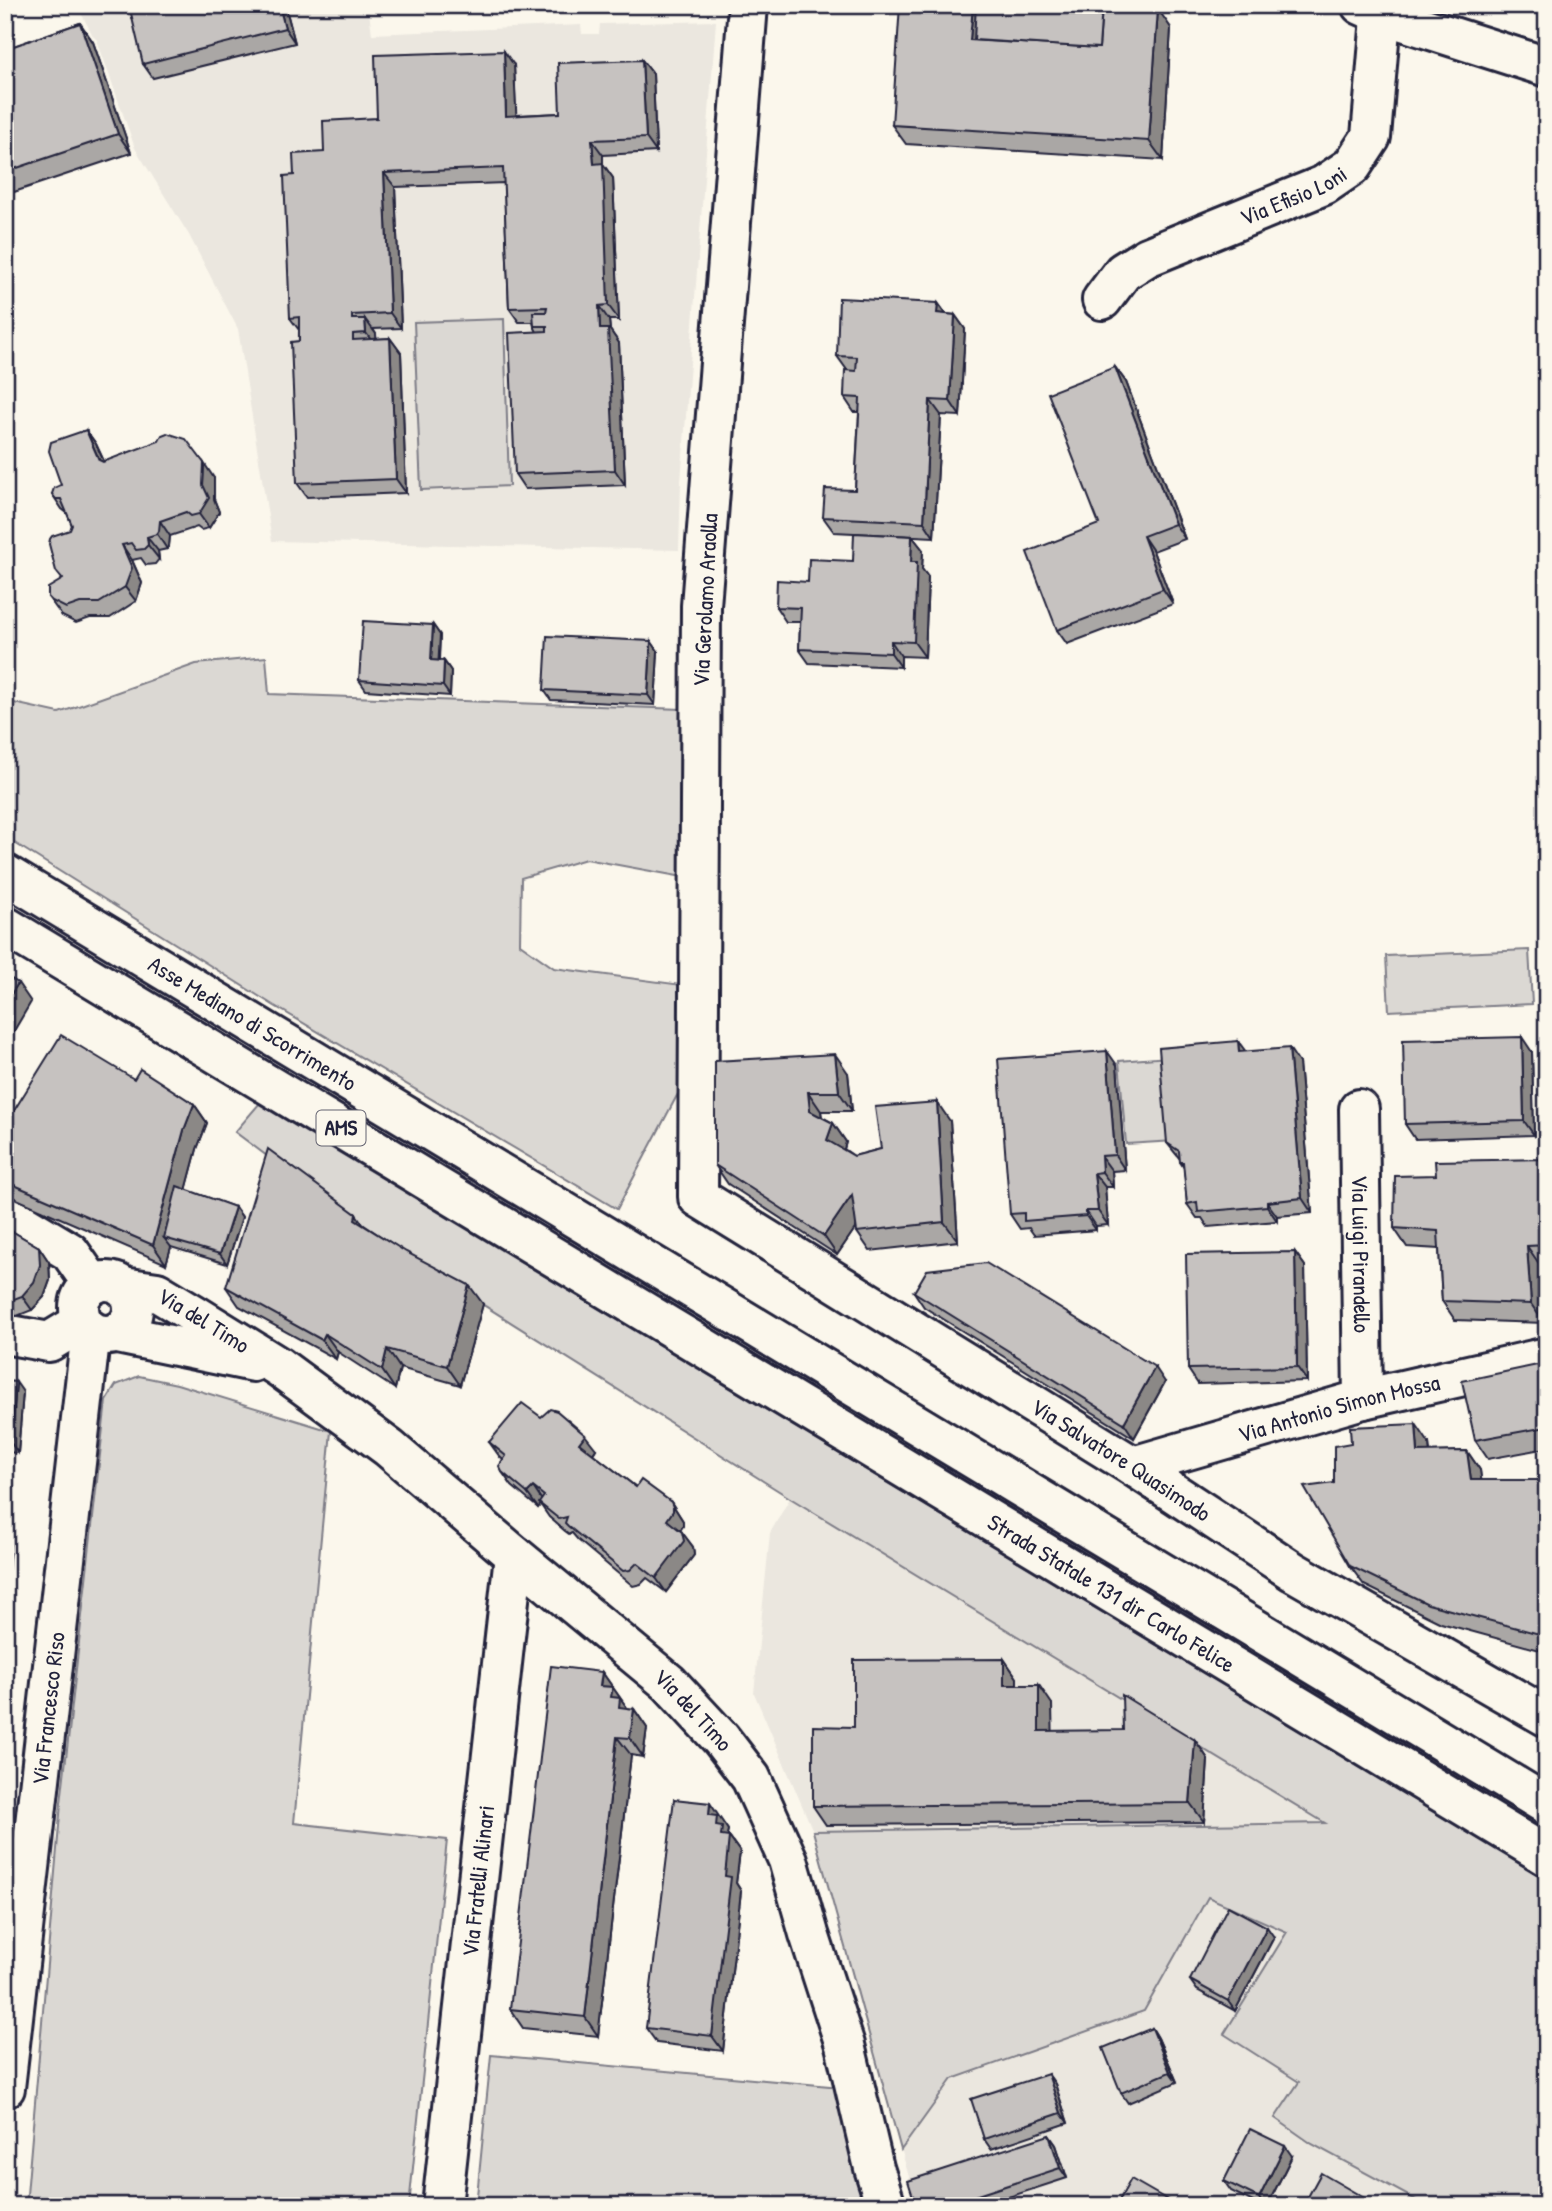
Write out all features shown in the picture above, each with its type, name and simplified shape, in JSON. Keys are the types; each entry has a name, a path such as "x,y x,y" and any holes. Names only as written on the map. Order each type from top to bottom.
{"main road":[{"name":"Via Gerolamo Araolla","path":"698,1197 701,606 748,5"},
{"name":"Via Efisio Loni","path":"1102,300 1123,272 1147,257 1324,185 1352,166 1371,137 1375,8 1547,67"},
{"name":"Asse Mediano di Scorrimento","path":"5,874 679,1280"},
{"name":"Asse Mediano di Scorrimento","path":"5,926 677,1330"},
{"name":"Via Luigi Pirandello","path":"1359,1109 1363,1399"},
{"name":"Via Salvatore Quasimodo","path":"698,1197 1133,1466 1294,1572 1547,1717"},
{"path":"5,1213 70,1252 108,1286 133,1301 133,1317 129,1324 96,1329 49,1342 5,1335"},
{"name":"Strada Statale 131 dir Carlo Felice","path":"679,1280 1547,1805"},
{"path":"96,1329 79,1310 80,1299 84,1292 108,1286"},
{"name":"Via del Timo","path":"108,1286 157,1292 279,1367 389,1448 669,1683 722,1739 751,1778 788,1860 845,2045 874,2168 886,2206"},
{"name":"Via del Timo","path":"96,1329 279,1367"},
{"name":"Via Francesco Riso","path":"5,2088 9,2019 96,1329"},
{"name":"Strada Statale 131 dir Carlo Felice","path":"677,1330 1547,1856"},
{"name":"Via Antonio Simon Mossa","path":"1133,1466 1363,1399 1547,1357"},
{"name":"Via Fratelli Alinari","path":"442,2206 514,1555"}],"shaded area":[{"path":"77,5 368,5 372,34 581,25 582,34 599,34 600,24 716,21 681,482 679,550 272,541 238,329 189,235 135,148 97,40"},
{"path":"504,319 509,486 421,490 414,322"},
{"path":"266,657 269,694 682,709 683,877 586,859 521,878 520,944 554,968 682,985 681,1088 617,1209 273,1005 5,837 5,701 59,713 196,664"},
{"path":"1529,950 1532,1004 1389,1011 1386,956"},
{"path":"1168,1057 1175,1141 1126,1144 1119,1061"},
{"path":"259,1104 1547,1880 1547,2206 1427,2206 1312,2144 1275,2118 1299,2082 1224,2034 1287,1932 1208,1897 1144,2011 952,2079 901,2150 813,1831 1325,1823 790,1498 369,1233 235,1132"},
{"path":"139,1376 177,1384 331,1431 294,1823 447,1840 409,2206 26,2206 61,1803 106,1401 116,1385"},
{"path":"790,1498 1327,1823 1547,2206 917,2206 813,1831 754,1693 770,1533"},
{"path":"491,2055 840,2087 869,2206 476,2206"}],"building":[{"path":"129,5 279,5 285,28 143,64"},
{"path":"900,5 973,5 970,40 1099,48 1102,6 1158,9 1149,141 892,125"},
{"path":"976,5 1146,5 1146,9 1102,6 1099,48 974,40"},
{"path":"80,23 118,134 5,172 5,49"},
{"path":"504,51 506,116 560,113 558,63 642,60 646,138 592,140 594,164 603,163 608,305 599,306 600,329 608,329 615,470 515,474 509,333 547,331 547,326 534,326 533,312 546,312 547,307 509,308 503,168 384,173 390,313 352,315 352,319 365,319 366,333 353,334 353,340 390,338 396,479 297,483 291,342 299,341 299,317 290,318 284,176 294,175 293,154 324,152 323,121 377,118 375,55"},
{"path":"839,298 938,303 937,313 955,315 950,401 930,400 924,522 823,517 825,489 855,490 860,398 844,397 845,370 856,371 857,357 837,356"},
{"path":"1115,367 1175,524 1143,536 1163,589 1057,630 1027,552 1099,524 1048,393"},
{"path":"86,430 99,460 103,462 159,441 162,435 167,433 186,439 204,463 203,485 209,498 199,514 191,516 186,512 160,521 159,531 147,537 148,545 144,549 136,550 131,543 122,545 132,568 125,587 99,603 80,603 66,608 48,597 48,588 63,579 56,571 50,539 70,530 72,525 61,499 56,499 52,494 54,488 61,485 49,451 51,442"},
{"path":"854,533 912,536 911,562 917,562 914,642 891,641 891,653 799,649 801,608 776,607 777,580 808,582 809,559 853,561"},
{"path":"363,621 433,625 431,660 444,661 443,686 359,680"},
{"path":"547,636 651,641 648,695 544,690"},
{"path":"5,975 18,983 5,1004"},
{"path":"61,1035 134,1079 140,1069 194,1104 184,1130 153,1245 5,1181 5,1125"},
{"path":"1522,1037 1524,1121 1405,1124 1403,1040"},
{"path":"1238,1041 1239,1052 1289,1048 1302,1198 1267,1202 1267,1206 1198,1212 1197,1202 1187,1204 1183,1162 1180,1162 1179,1151 1167,1143 1159,1048"},
{"path":"1107,1051 1115,1155 1101,1156 1102,1172 1094,1173 1098,1211 1086,1211 1086,1216 1024,1221 1024,1213 1010,1214 998,1059"},
{"path":"835,1054 839,1092 808,1092 810,1111 833,1123 827,1140 854,1156 881,1149 875,1107 937,1102 944,1222 857,1232 852,1195 824,1236 715,1165 715,1061"},
{"path":"268,1149 356,1214 355,1220 406,1252 469,1285 447,1366 387,1349 382,1370 325,1334 322,1340 226,1287"},
{"path":"1547,1159 1547,1245 1527,1246 1531,1304 1442,1301 1438,1231 1394,1228 1395,1176 1436,1175 1435,1161"},
{"path":"177,1186 235,1207 220,1254 164,1238"},
{"path":"5,1227 39,1247 40,1265 34,1282 22,1296 6,1302 5,1302"},
{"path":"1295,1252 1297,1367 1188,1369 1186,1254"},
{"path":"986,1263 1155,1367 1124,1423 914,1292 927,1270"},
{"path":"1547,1363 1547,1427 1475,1440 1462,1381"},
{"path":"5,1381 16,1382 11,1443 5,1442"},
{"path":"522,1403 541,1417 550,1409 557,1411 585,1435 579,1443 636,1487 641,1480 671,1502 673,1511 667,1520 682,1532 684,1541 656,1578 637,1563 630,1570 623,1571 568,1526 565,1523 567,1517 559,1519 539,1503 544,1496 533,1487 527,1493 502,1472 499,1466 506,1456 489,1442"},
{"path":"1416,1424 1418,1452 1467,1451 1471,1480 1547,1480 1547,1636 1428,1604 1350,1566 1304,1487 1334,1483 1334,1446 1351,1443 1350,1427"},
{"path":"1004,1659 1004,1685 1039,1685 1039,1731 1123,1730 1122,1695 1195,1740 1190,1803 813,1806 813,1726 854,1727 854,1660"},
{"path":"551,1666 602,1672 600,1686 613,1687 611,1697 620,1698 619,1707 634,1709 630,1738 617,1737 585,2017 510,2009"},
{"path":"674,1799 710,1803 709,1815 717,1816 716,1826 722,1827 721,1836 729,1837 725,1876 731,1877 712,2036 646,2028"},
{"path":"1228,1906 1267,1927 1228,2001 1190,1980"},
{"path":"1152,2028 1170,2072 1121,2093 1103,2048"},
{"path":"1048,2074 1061,2113 984,2139 971,2099"},
{"path":"1250,2129 1285,2146 1259,2198 1224,2181"},
{"path":"1049,2135 1060,2168 944,2206 916,2206 908,2181"},
{"path":"1321,2173 1378,2206 1303,2206"},
{"path":"1131,2179 1178,2206 1116,2206"}]}
